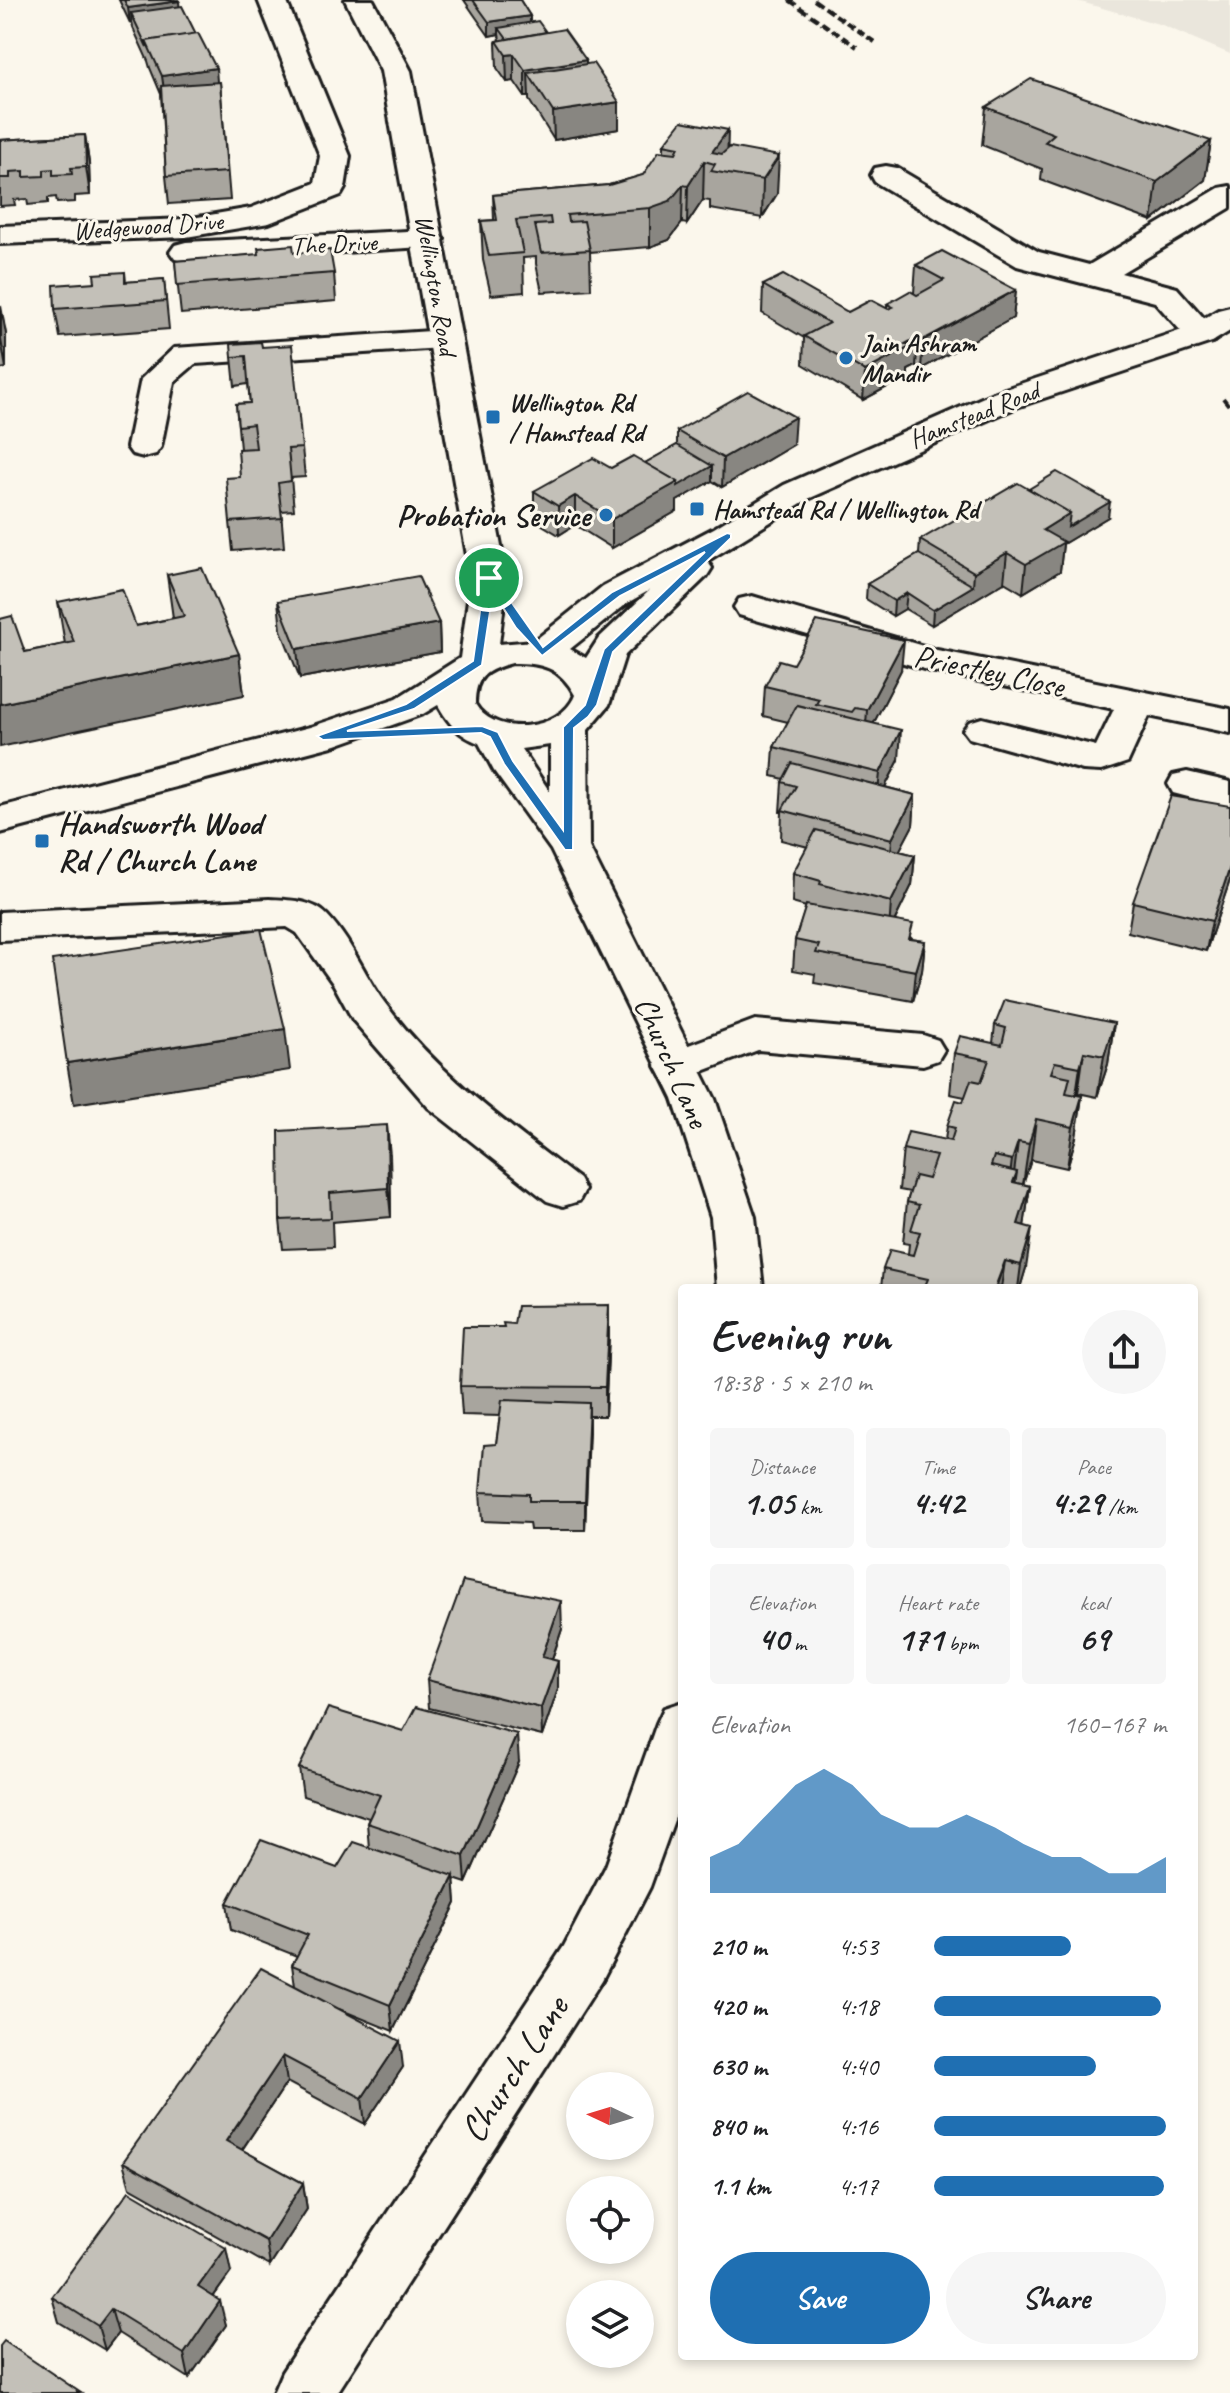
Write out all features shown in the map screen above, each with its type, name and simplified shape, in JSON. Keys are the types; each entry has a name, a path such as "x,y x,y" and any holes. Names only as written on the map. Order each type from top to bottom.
{"main road":[{"name":"Wedgewood Drive","path":"0,235 186,228 258,216 330,188 335,156 272,0"},
{"name":"Wellington Road","path":"359,0 396,71 489,578 471,668"},
{"path":"886,175 1028,259 1166,295 1216,326"},
{"path":"1094,276 1230,195"},
{"name":"The Drive","path":"0,263 428,239"},
{"name":"Hamstead Road","path":"542,653 616,594 727,536 796,492 1005,400 1216,326"},
{"path":"144,447 158,379 186,355 446,340"},
{"name":"Hamstead Road","path":"593,694 608,651 727,536"},
{"name":"Wellington Road","path":"489,578 519,625 542,653"},
{"name":"Priestley Close","path":"752,607 931,660 1230,721"},
{"path":"0,820 323,736 410,706 471,668 505,653 542,653 567,660 581,669 590,681 593,694 584,715 569,727 533,737 488,732 323,736"},
{"path":"471,668 455,689 455,701 460,713 488,732"},
{"path":"982,730 1083,758 1101,759 1114,753 1136,702"},
{"name":"Church Lane","path":"569,727 569,847"},
{"name":"Church Lane","path":"488,732 569,847 694,1099 733,1217 740,1284"},
{"path":"1187,784 1230,795"},
{"path":"0,926 295,914 311,923 351,979 368,1010 444,1097 563,1190"},
{"path":"677,1066 755,1035 923,1050"},
{"name":"Church Lane","path":"303,2393 583,1963 631,1871 678,1735"}],"shaded area":[{"path":"1074,0 1230,0 1230,54 1162,25"}],"building":[{"path":"124,0 178,0 179,1 128,8"},
{"path":"473,0 520,0 530,16 489,22"},
{"path":"182,6 196,34 146,41 147,47 131,13"},
{"path":"538,21 546,32 507,39 499,28"},
{"path":"564,29 586,60 525,70 514,54 506,55 497,41"},
{"path":"198,33 216,68 162,76 146,41"},
{"path":"593,63 619,102 553,112 528,73"},
{"path":"1031,79 1211,141 1157,182 1045,142 1054,134 986,107"},
{"path":"220,82 227,172 166,176 161,86"},
{"path":"682,121 728,130 712,152 722,154 730,147 779,156 763,180 711,171 715,164 704,161 688,186 683,185 670,201 650,208 567,215 568,222 584,221 590,250 541,253 535,225 551,224 550,217 516,220 523,253 489,256 481,221 497,220 493,195 609,185 643,175 659,151 676,153 679,147 664,144"},
{"path":"85,135 86,167 71,168 72,174 53,175 53,169 44,170 44,176 24,177 24,171 10,172 10,178 0,178 0,140"},
{"path":"293,245 294,253 330,250 334,273 177,285 175,261 259,254 258,248"},
{"path":"942,251 1016,290 923,340 918,337 905,344 910,347 865,371 804,336 829,323 763,285 783,275 848,312 871,300 888,309 893,307 887,304 910,291 917,295 944,280 916,265"},
{"path":"125,272 125,282 164,279 166,301 55,309 54,285 95,282 94,274"},
{"path":"261,342 262,347 292,345 302,448 288,449 291,481 278,483 282,518 230,522 226,478 240,477 238,449 256,448 253,424 238,426 236,404 250,403 246,356 232,357 231,344"},
{"path":"748,391 795,417 723,458 677,431"},
{"path":"677,445 712,466 678,486 678,482 645,463"},
{"path":"633,456 678,482 612,519 575,496 558,506 534,491 593,458 611,468"},
{"path":"1057,472 1110,502 1068,527 1070,513 1029,489"},
{"path":"1018,483 1070,513 1043,530 1064,542 1026,564 1007,553 974,572 920,540"},
{"path":"919,554 973,586 933,610 907,593 894,601 867,584"},
{"path":"202,568 239,654 0,704 0,619 12,616 25,652 74,642 58,602 122,589 136,626 184,616 167,575"},
{"path":"418,576 439,623 297,649 278,601"},
{"path":"817,621 904,640 867,710 855,708 852,712 816,704 819,699 765,686 779,660 793,664"},
{"path":"797,705 901,730 880,773 774,747"},
{"path":"792,763 915,795 892,839 782,810 796,786 782,782"},
{"path":"1171,796 1230,806 1230,867 1212,921 1133,902"},
{"path":"816,830 915,855 891,902 820,884 821,881 793,873"},
{"path":"806,905 913,924 909,939 925,941 916,971 816,953 819,945 795,940"},
{"path":"261,929 285,1029 67,1063 52,960"},
{"path":"1005,1000 1114,1023 1104,1056 1084,1052 1080,1067 1055,1062 1051,1073 1070,1077 1066,1093 1082,1096 1073,1127 1036,1119 1029,1144 1018,1142 1012,1160 994,1156 991,1166 1017,1172 1013,1182 1030,1186 1018,1224 1032,1228 1021,1265 1005,1261 996,1284 926,1284 928,1279 883,1269 890,1250 913,1255 920,1232 911,1230 919,1205 907,1202 915,1176 928,1179 936,1156 903,1149 908,1132 951,1141 955,1128 947,1126 956,1100 963,1102 971,1080 981,1082 989,1060 954,1053 960,1036 1002,1045 1006,1028 995,1025"},
{"path":"387,1125 388,1188 330,1193 331,1218 280,1220 279,1131"},
{"path":"609,1305 605,1387 460,1386 463,1327 504,1327 503,1323 514,1324 517,1306"},
{"path":"502,1400 589,1403 585,1501 529,1501 529,1494 480,1492 484,1445 496,1444"},
{"path":"463,1581 561,1601 542,1657 558,1661 541,1708 427,1680"},
{"path":"416,1707 517,1734 464,1856 367,1823 380,1795 299,1768 328,1708 403,1731"},
{"path":"261,1840 337,1868 353,1842 454,1876 390,2005 292,1965 308,1935 227,1903"},
{"path":"261,1968 400,2041 362,2098 283,2056 226,2141 303,2183 266,2241 123,2162"},
{"path":"129,2191 226,2248 198,2287 220,2301 184,2354 111,2309 98,2326 52,2297"},
{"path":"4,2341 81,2393 0,2393 0,2346"}],"railway":[{"path":"789,0 857,47"},
{"path":"814,0 876,43"},
{"path":"1223,398 1230,407"}],"place":[{"name":"Jain Ashram Mandir","path":"846,358"},
{"name":"Wellington Rd / Hamstead Rd","path":"493,417"},
{"name":"Hamstead Rd / Wellington Rd","path":"697,509"},
{"name":"Probation Service","path":"606,515"},
{"name":"Handsworth Wood Rd / Church Lane","path":"42,841"}],"route":[{"path":"727,536 608,651 591,705 569,727 569,847 508,762 494,734 482,730 323,736 410,706 478,663 489,578 519,625 542,653 616,594 727,536"}]}
